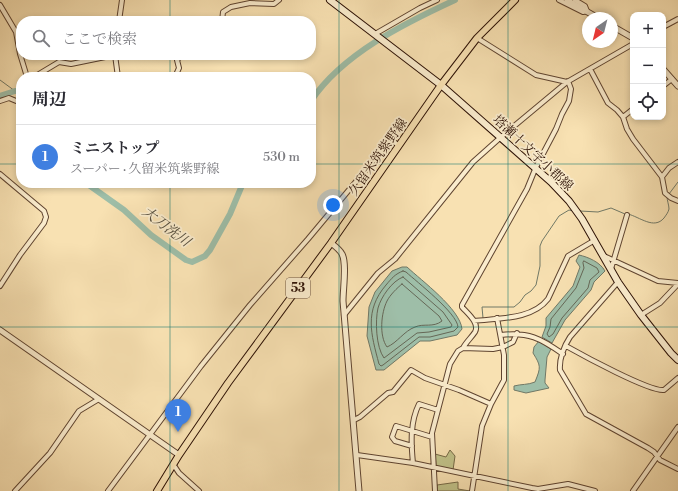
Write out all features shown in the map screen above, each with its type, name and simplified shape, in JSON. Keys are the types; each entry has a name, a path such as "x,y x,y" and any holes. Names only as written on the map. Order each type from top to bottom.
{"main road":[{"name":"塔瀬十文字小郡線","path":"330,0 441,85 536,167 569,201 595,240 618,282 641,316 670,353 678,360"},
{"name":"久留米筑紫野線","path":"157,491 173,464 228,383 331,243 441,85 477,38 514,0"}],"street":[{"path":"120,16 122,0"},
{"path":"223,16 223,12 231,7 254,3 274,4 279,0"},
{"path":"376,34 420,8 437,0"},
{"path":"559,0 583,12 587,11"},
{"path":"567,0 587,11"},
{"path":"576,0 585,6 587,11"},
{"path":"0,5 16,32"},
{"path":"666,25 678,19"},
{"path":"618,29 630,36"},
{"path":"477,38 536,75 568,82"},
{"path":"344,315 378,273 395,258 473,162 568,82 630,46"},
{"path":"22,60 25,72"},
{"path":"42,72 59,62 71,64 91,60"},
{"path":"116,60 117,72"},
{"path":"177,60 180,68 178,72"},
{"path":"590,69 608,104 617,110 623,117 627,129 633,139 662,178 665,193 678,201"},
{"path":"666,72 678,86"},
{"path":"666,84 672,79"},
{"path":"463,348 465,343 475,332 474,321 462,305 527,189 536,167 556,129 569,101 571,89 568,82"},
{"path":"0,101 9,98 16,101"},
{"path":"623,117 630,111"},
{"path":"108,491 149,434 250,305 308,239 389,142 393,141 399,146"},
{"path":"662,178 669,168 678,162"},
{"path":"0,174 16,187"},
{"path":"0,286 20,255 44,223 46,217 44,211 17,188"},
{"path":"611,269 626,214"},
{"path":"474,321 527,314 544,304 551,293 568,256 595,240"},
{"path":"331,243 342,254 345,263 343,287 344,315 359,491"},
{"path":"603,255 658,281 678,283"},
{"path":"618,282 570,337 559,362 560,370 583,411 589,416 648,448 654,452 657,458 678,470"},
{"path":"641,316 660,304 678,283"},
{"path":"472,491 482,426 491,404 504,380 503,347 498,318"},
{"path":"0,330 179,455"},
{"path":"500,335 517,334 535,338 546,342 563,354"},
{"path":"435,491 432,437 450,364 458,351 463,348 493,349 503,347 514,342 517,334"},
{"path":"566,346 625,377 657,389 664,390 678,378"},
{"path":"354,420 360,417 388,393 393,392 411,370 425,378 491,404"},
{"path":"15,491 50,453 79,411 99,399"},
{"path":"413,463 412,431 416,410 419,404 438,410"},
{"path":"412,446 395,441 392,437 396,426 432,437"},
{"path":"633,491 678,427"},
{"path":"357,455 413,463 538,489 568,484 595,491"},
{"path":"173,464 179,473 199,491"}],"green space":[{"path":"450,450 455,456 453,470 436,466 435,454 446,457"},
{"path":"458,482 458,489 470,491 437,491 437,485"}],"water":[{"path":"579,255 594,260 605,271 594,282 591,290 565,320 552,343 542,337 546,326 546,318 573,286 580,267 576,261"},
{"path":"402,267 407,267 448,304 460,321 462,329 457,335 430,341 420,341 384,370 376,370 367,336 369,307 375,292 392,271"},
{"path":"539,341 551,349 547,357 545,380 545,383 549,388 526,393 514,390 514,386 535,382 539,367 538,361 533,353 534,347"}],"waterway":[{"name":"大刀洗川","path":"316,94 324,84 357,54 396,30 455,0"},
{"path":"0,80 15,91"},
{"name":"大刀洗川","path":"0,96 16,91"},
{"path":"669,194 678,182"},
{"name":"大刀洗川","path":"93,188 124,210 151,235 186,260 192,262 205,256 210,250 230,214 241,188"},
{"path":"628,214 647,222 656,223 664,218 668,213 669,209 667,196"},
{"path":"580,211 598,212 611,208 625,214"},
{"path":"483,318 482,307 514,307 531,291 536,285 540,266 540,246 542,241 559,216 569,210 573,211"}],"place":[{"name":"ミニストップ","path":"178,432"}]}
